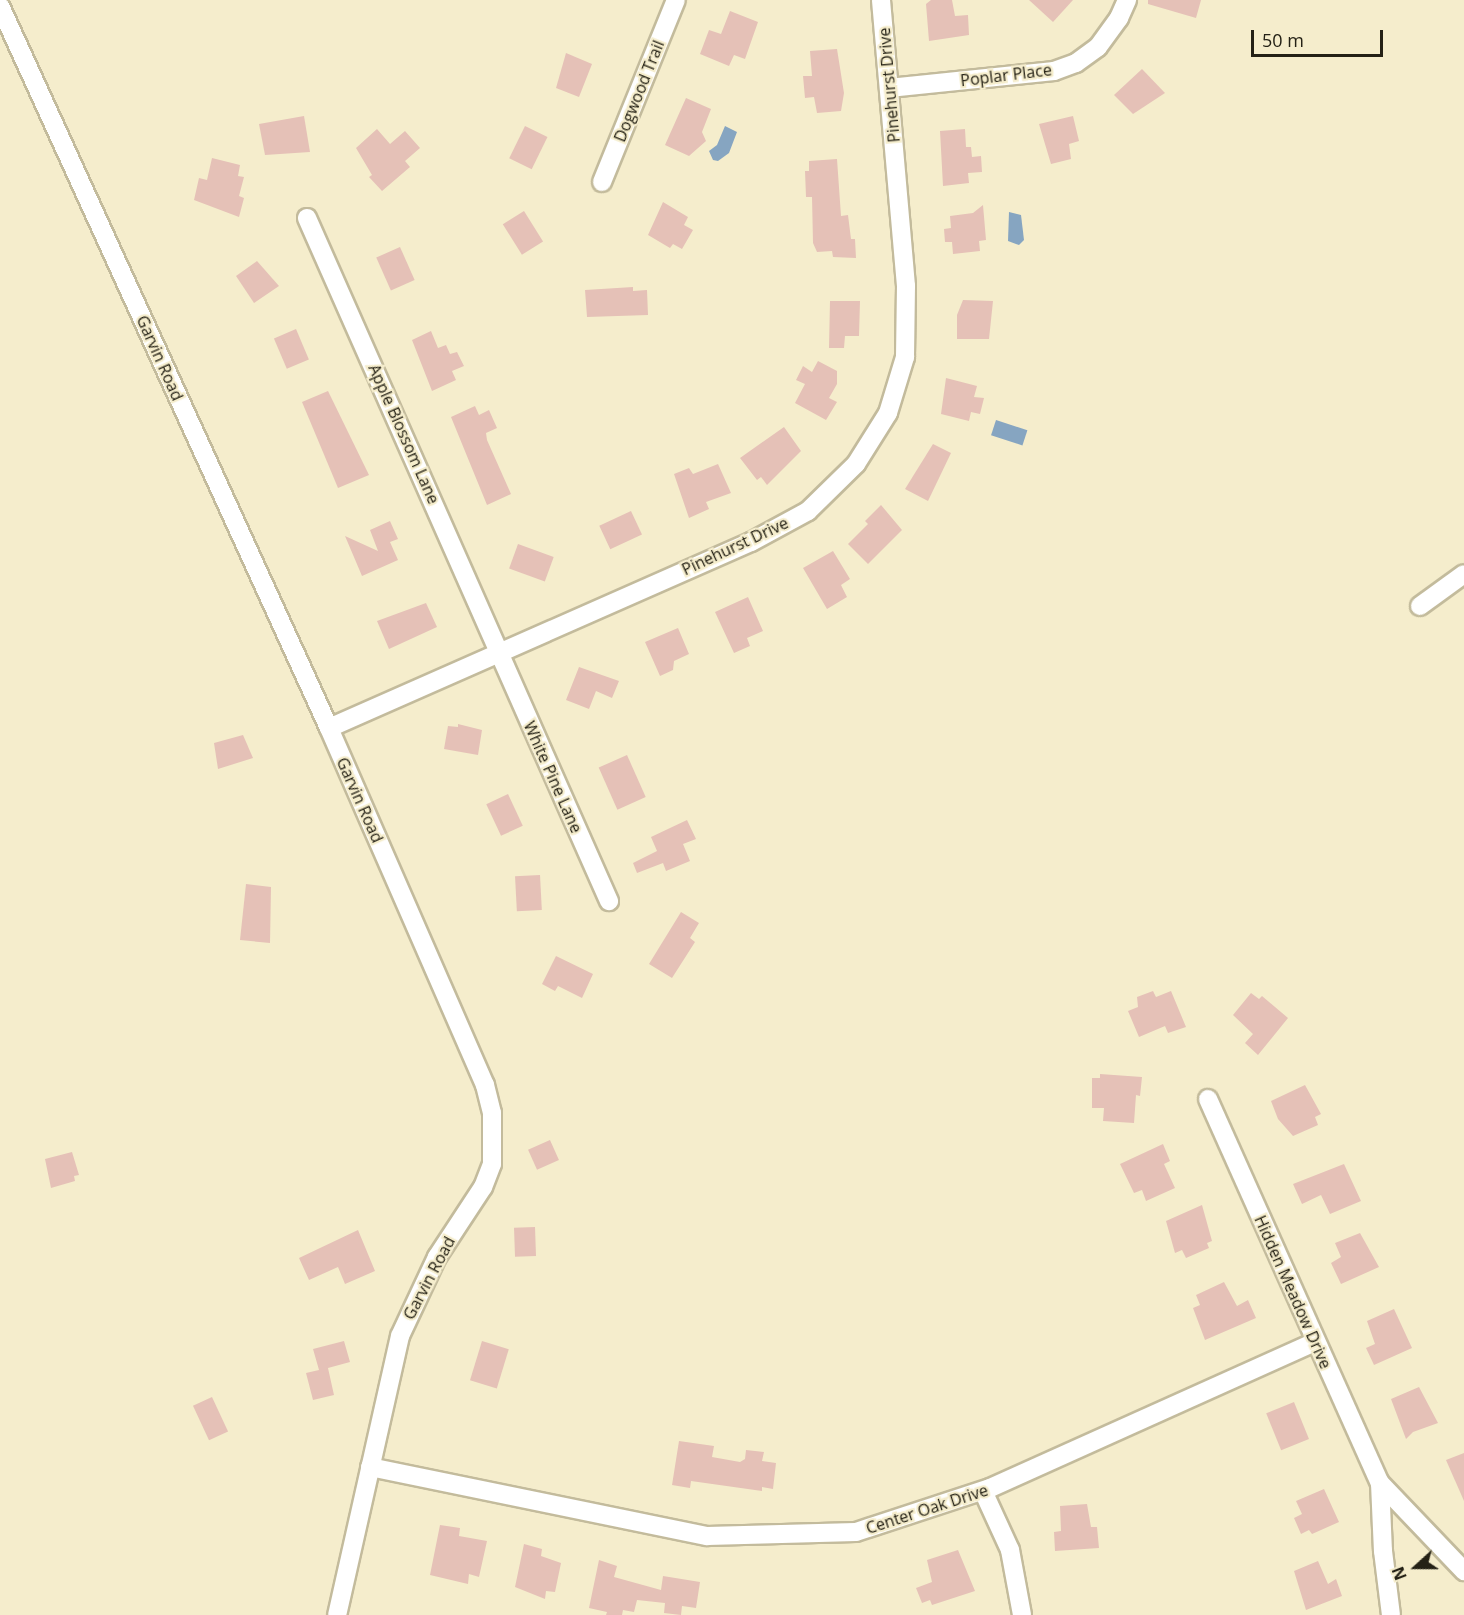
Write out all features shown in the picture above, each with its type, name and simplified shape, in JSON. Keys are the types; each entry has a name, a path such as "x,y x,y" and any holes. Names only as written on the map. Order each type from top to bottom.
{"street":[{"name":"Dogwood Trail","path":"602,182 676,0"},
{"name":"Pinehurst Drive","path":"328,728 751,542 808,511 856,464 888,413 905,357 906,286 881,0"},
{"name":"Poplar Place","path":"889,88 1029,76 1065,67 1098,47 1119,18 1127,0"},
{"name":"Garvin Road","path":"0,6 328,728 485,1085 495,1138 492,1164 483,1187 437,1257 400,1336 337,1615"},
{"name":"Apple Blossom Lane","path":"307,218 498,652"},
{"path":"1420,606 1464,574"},
{"name":"White Pine Lane","path":"498,652 609,901"},
{"name":"Hidden Meadow Drive","path":"1208,1099 1380,1484 1464,1571"},
{"name":"Center Oak Drive","path":"370,1467 707,1536 856,1532 983,1491 1315,1342"},
{"name":"Hidden Meadow Drive","path":"1380,1484 1383,1551 1391,1615"},
{"path":"983,1491 1010,1550 1022,1615"}],"water":[{"path":"725,126 737,132 729,153 718,161 713,160 709,151 717,145"},
{"path":"1009,212 1021,215 1024,240 1019,245 1008,241"},
{"path":"996,420 1027,430 1022,445 991,435"}],"building":[{"path":"931,0 952,0 955,16 968,15 969,35 929,41 926,4"},
{"path":"1029,0 1073,0 1053,22"},
{"path":"1148,0 1201,0 1196,18 1148,4"},
{"path":"730,11 758,22 745,59 734,55 729,66 700,54 709,30 721,34"},
{"path":"837,49 844,93 841,111 817,113 814,97 805,98 803,76 812,76 810,51"},
{"path":"566,53 592,64 579,97 556,88"},
{"path":"1142,69 1165,93 1133,114 1114,95"},
{"path":"686,98 711,109 702,132 706,141 689,156 665,145"},
{"path":"304,116 310,152 265,155 259,124"},
{"path":"1073,116 1079,141 1069,144 1071,159 1051,164 1039,124"},
{"path":"525,126 547,137 532,169 509,158"},
{"path":"377,129 390,144 405,131 420,148 405,161 410,167 382,191 369,177 372,175 356,148"},
{"path":"965,129 966,147 971,147 972,157 981,156 982,172 968,173 969,183 943,186 940,131"},
{"path":"212,158 240,165 238,176 244,177 239,196 244,198 239,217 194,200 199,178 207,180"},
{"path":"837,159 841,216 848,215 851,239 855,239 856,258 833,257 832,251 817,252 813,243 812,197 806,197 805,171 809,171 809,161"},
{"path":"663,202 688,217 684,225 693,230 682,249 673,244 670,248 648,235"},
{"path":"983,205 986,240 979,241 980,251 953,254 952,242 945,242 944,229 951,228 950,216 973,213"},
{"path":"524,211 543,242 522,255 503,224"},
{"path":"400,247 415,280 391,290 376,258"},
{"path":"257,261 279,286 254,303 236,276"},
{"path":"633,287 633,291 647,290 648,315 587,317 585,290"},
{"path":"963,300 993,301 989,339 957,339 957,315"},
{"path":"830,301 860,301 859,336 845,336 844,348 829,348"},
{"path":"296,329 309,359 287,369 274,338"},
{"path":"431,331 438,348 446,345 450,354 457,352 464,366 452,371 456,380 432,391 412,340"},
{"path":"818,361 837,371 837,384 829,398 837,402 826,420 795,403 805,384 796,380 803,366 812,372"},
{"path":"946,378 977,386 974,397 984,398 980,414 971,412 969,421 941,414"},
{"path":"328,391 369,475 338,488 302,402"},
{"path":"475,406 479,415 489,410 497,428 486,433 487,440 511,494 487,505 451,417"},
{"path":"784,427 801,451 767,485 761,477 757,480 740,458"},
{"path":"933,444 951,453 928,501 905,489"},
{"path":"718,464 731,493 706,502 709,509 689,518 674,474 689,468 693,474"},
{"path":"881,505 902,530 868,564 848,544 868,524 865,521"},
{"path":"631,511 642,535 610,549 599,526"},
{"path":"390,521 398,539 390,542 398,560 362,576 345,536 378,551 370,530"},
{"path":"518,544 554,557 545,581 509,568"},
{"path":"833,551 850,579 841,585 847,597 827,609 803,568"},
{"path":"748,597 763,631 747,638 750,646 734,653 715,612"},
{"path":"426,603 437,627 389,649 377,621"},
{"path":"678,628 689,654 674,661 673,670 660,676 645,642"},
{"path":"579,667 619,681 612,698 596,691 589,709 566,700"},
{"path":"458,724 482,730 478,755 444,749 448,726 458,727"},
{"path":"243,735 253,758 218,769 214,743"},
{"path":"627,755 646,797 617,810 599,768"},
{"path":"508,794 523,826 501,836 486,804"},
{"path":"687,820 696,839 683,844 690,861 666,871 663,863 637,873 633,863 657,851 651,837"},
{"path":"540,875 542,910 517,911 515,876"},
{"path":"246,884 271,887 270,943 240,940"},
{"path":"681,912 699,923 690,938 695,942 672,978 649,964"},
{"path":"556,956 593,974 582,998 558,986 555,991 542,984"},
{"path":"1153,991 1156,997 1171,991 1186,1027 1168,1033 1165,1026 1139,1037 1128,1011 1138,1007 1137,997"},
{"path":"1251,993 1259,999 1262,996 1288,1018 1258,1055 1245,1043 1253,1034 1233,1015"},
{"path":"1100,1074 1142,1077 1140,1096 1136,1095 1134,1123 1103,1121 1104,1108 1092,1108 1092,1078 1100,1078"},
{"path":"1305,1085 1321,1114 1315,1117 1318,1125 1293,1136 1278,1119 1271,1101"},
{"path":"550,1140 559,1160 537,1170 528,1150"},
{"path":"1163,1144 1170,1161 1164,1164 1175,1188 1146,1201 1142,1190 1134,1193 1120,1164"},
{"path":"72,1152 79,1175 74,1176 75,1181 51,1188 45,1159"},
{"path":"1344,1164 1361,1201 1330,1214 1321,1195 1302,1204 1293,1184"},
{"path":"1202,1205 1212,1241 1207,1243 1209,1248 1186,1258 1182,1250 1175,1253 1166,1221"},
{"path":"535,1227 536,1256 515,1257 514,1228"},
{"path":"358,1230 375,1271 345,1284 338,1267 309,1280 299,1258"},
{"path":"1360,1233 1379,1267 1341,1284 1331,1263 1341,1257 1335,1243"},
{"path":"1224,1282 1237,1306 1248,1300 1256,1318 1205,1340 1193,1308 1200,1305 1196,1295"},
{"path":"1394,1309 1412,1348 1374,1365 1366,1348 1375,1344 1367,1321"},
{"path":"344,1341 350,1362 328,1368 334,1395 313,1400 306,1373 319,1370 313,1349"},
{"path":"482,1341 509,1349 497,1388 470,1380"},
{"path":"1419,1387 1438,1423 1413,1432 1406,1439 1391,1399"},
{"path":"212,1397 228,1431 209,1440 193,1406"},
{"path":"1294,1402 1309,1439 1281,1450 1266,1413"},
{"path":"679,1441 714,1446 712,1457 740,1462 745,1459 746,1450 764,1452 762,1461 776,1463 773,1489 762,1487 762,1491 691,1481 690,1488 672,1485"},
{"path":"1464,1453 1464,1501 1446,1460"},
{"path":"1324,1489 1339,1522 1312,1534 1309,1530 1301,1534 1294,1518 1302,1514 1296,1501"},
{"path":"1087,1504 1091,1527 1097,1527 1099,1548 1055,1551 1054,1532 1061,1531 1060,1506"},
{"path":"440,1525 460,1528 459,1536 487,1541 479,1577 469,1574 468,1584 430,1575"},
{"path":"524,1544 542,1549 541,1556 561,1563 555,1592 546,1591 545,1599 515,1587"},
{"path":"958,1550 975,1591 932,1605 930,1600 922,1603 916,1588 932,1582 927,1560"},
{"path":"599,1560 617,1566 614,1577 661,1590 663,1576 700,1582 696,1608 682,1606 681,1615 664,1613 665,1603 637,1600 634,1612 623,1610 622,1615 606,1615 607,1612 589,1608"},
{"path":"1318,1561 1328,1584 1336,1579 1342,1596 1306,1610 1294,1571"}]}
